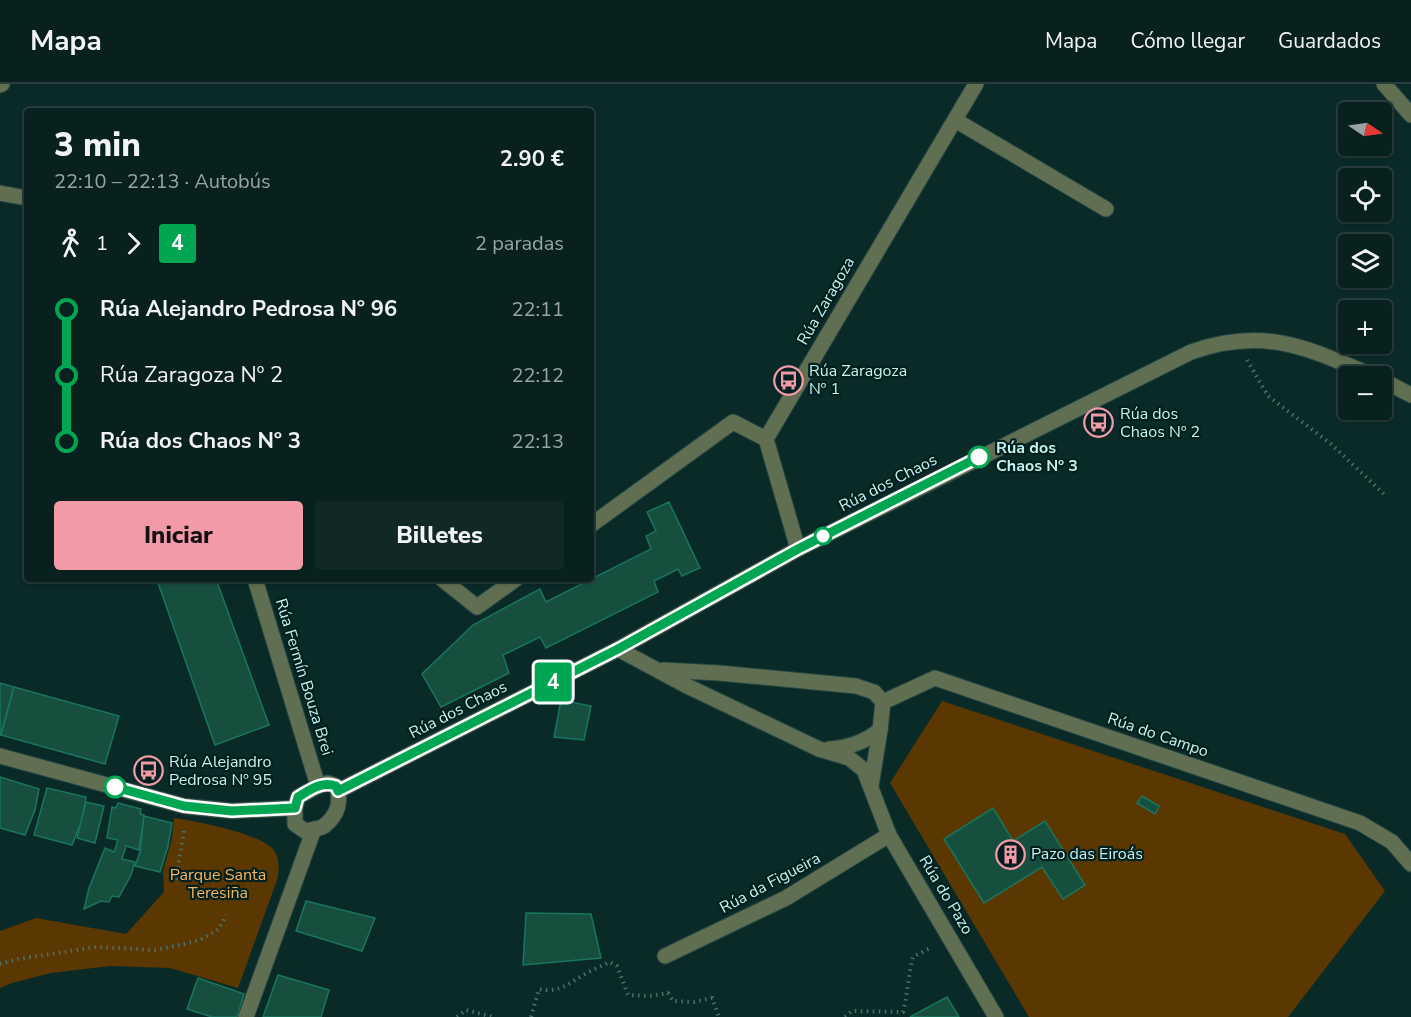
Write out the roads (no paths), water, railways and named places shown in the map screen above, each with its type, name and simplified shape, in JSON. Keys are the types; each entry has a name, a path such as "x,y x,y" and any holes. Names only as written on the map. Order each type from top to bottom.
{"street":[{"name":"Rúa Zaragoza","path":"766,439 976,84"},
{"path":"1383,84 1411,115"},
{"path":"955,120 1106,209"},
{"path":"0,193 24,197"},
{"name":"Rúa dos Chaos","path":"338,791 618,649 798,549 1191,352 1209,346 1272,340 1307,348 1350,366"},
{"path":"1392,386 1411,396"},
{"path":"594,523 733,422 766,439 798,549"},
{"name":"Rúa Fermín Bouza Brei","path":"256,582 318,786"},
{"path":"446,582 477,608 512,582"},
{"name":"Rúa do Pazo","path":"618,649 819,749 849,758 864,770 889,835 996,1017"},
{"name":"Rúa do Pazo","path":"657,670 719,673 856,686 874,692 883,702"},
{"name":"Rúa do Campo","path":"883,702 935,678 1360,823 1392,842 1411,864"},
{"path":"871,789 883,702"},
{"path":"819,749 843,748 870,738 880,730"},
{"path":"0,756 184,806 232,811 295,808"},
{"path":"328,783 336,786 338,791 339,807 323,827 305,831 295,824 298,797 328,783"},
{"path":"246,1017 314,829"},
{"name":"Rúa da Figueira","path":"665,956 786,898 889,835"}],"place":[{"name":"Rúa Zaragoza Nº 1","path":"788,380"},
{"name":"Rúa dos Chaos Nº 2","path":"1099,423"},
{"name":"Rúa dos Chaos Nº 3","path":"979,457"},
{"name":"Rúa Alejandro Pedrosa Nº 95","path":"148,771"},
{"name":"Pazo das Eiroás","path":"1010,854"}],"park label":[{"name":"Parque Santa Teresiña","path":"218,884"}]}
